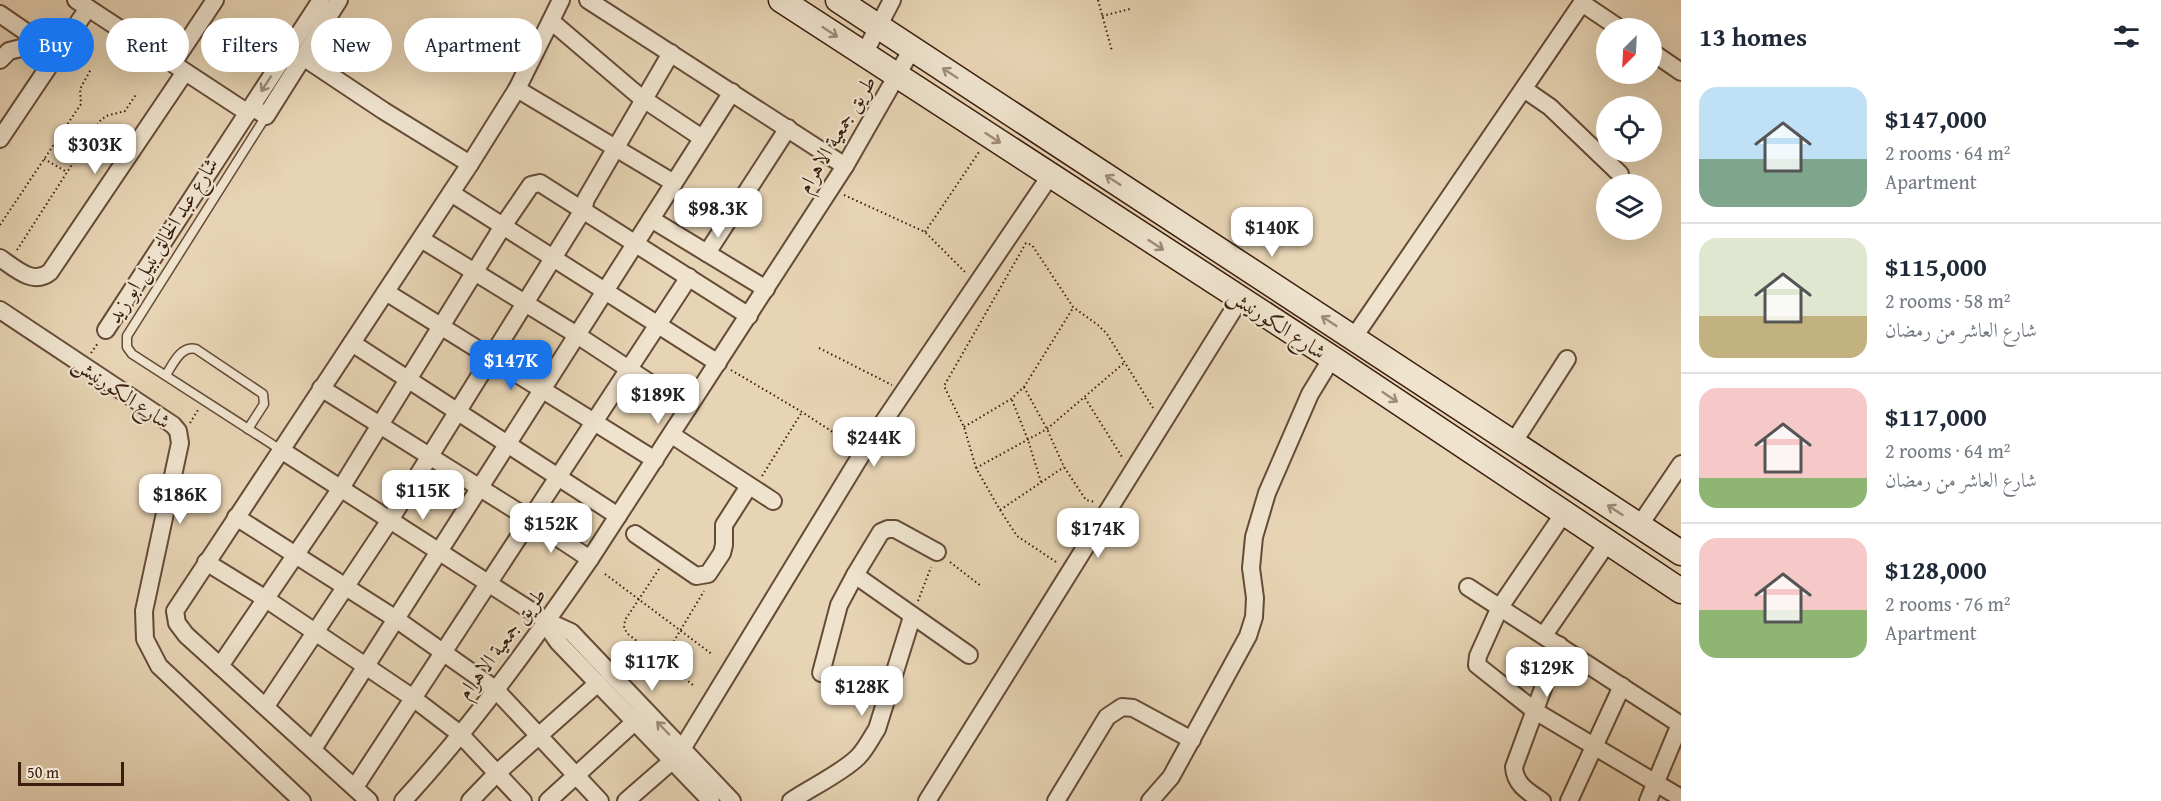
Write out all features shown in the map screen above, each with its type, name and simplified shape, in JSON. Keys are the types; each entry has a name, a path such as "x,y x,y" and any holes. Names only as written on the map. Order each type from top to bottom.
{"main road":[{"name":"شارع الكورنيش","path":"781,0 1332,358 1681,591"},
{"name":"شارع الكورنيش","path":"838,0 1681,553"},
{"path":"1332,358 1354,337"},
{"path":"1367,381 1383,357"}],"street":[{"path":"189,49 215,0"},
{"path":"369,801 180,629 175,611 470,164 517,88 561,0"},
{"path":"588,0 845,166"},
{"path":"864,54 892,0"},
{"path":"1354,337 1583,2 1605,18"},
{"name":"شارع عبد الخالق نبيل ابو زيد","path":"255,112 303,57 328,3"},
{"name":"شارع عبد الخالق نبيل ابو زيد","path":"103,334 328,3"},
{"path":"75,18 82,4 106,20"},
{"path":"0,14 18,27"},
{"path":"551,21 644,99 702,138"},
{"path":"0,60 9,51 18,49"},
{"name":"طريق جمعية الاهرام","path":"403,801 429,773 495,689 547,621 590,559 831,189 912,49"},
{"path":"266,706 390,520 583,210 586,199 671,53"},
{"path":"303,57 470,164"},
{"path":"1662,59 1681,72"},
{"path":"0,139 46,72"},
{"path":"0,258 35,278 43,277 50,272 176,72"},
{"path":"186,72 255,112"},
{"path":"517,88 674,183"},
{"path":"1524,89 1550,107 1620,174"},
{"path":"313,749 732,92"},
{"path":"707,253 788,128"},
{"path":"626,801 677,755 863,453 1050,176"},
{"path":"220,666 341,488 503,226 528,188 535,183 540,183 749,316"},
{"path":"451,193 718,363"},
{"path":"651,219 766,289"},
{"path":"421,239 577,335 688,408"},
{"path":"355,788 688,277"},
{"path":"386,292 655,460"},
{"path":"927,801 1240,299"},
{"name":"شارع الكورنيش","path":"0,310 173,425 178,431 180,443 144,611 145,639 159,666 302,801"},
{"path":"352,343 618,516"},
{"path":"1150,801 1171,777 1248,636 1254,617 1255,598 1251,568 1254,537 1272,482 1310,394 1332,358"},
{"path":"1513,442 1567,359"},
{"path":"321,388 590,559"},
{"path":"672,435 773,501"},
{"path":"281,450 547,621 570,632 640,716 677,755 732,801"},
{"path":"1639,526 1681,464"},
{"path":"635,534 696,576 704,576 708,574 722,553 724,525 752,487"},
{"path":"1564,513 1500,607 1478,656 1477,665 1535,711 1681,798"},
{"path":"236,517 296,553 396,619 495,689 600,801"},
{"path":"821,673 839,605 881,532 895,529 937,552"},
{"path":"1544,635 1608,542"},
{"path":"206,562 266,598 413,698 460,734 523,801"},
{"path":"855,575 969,655"},
{"path":"1468,587 1681,725 1648,801"},
{"path":"790,801 858,757 867,745 877,729 912,617"},
{"path":"547,621 549,629 558,642 598,683 640,716"},
{"path":"1542,801 1518,783 1514,775 1514,767 1559,645"},
{"path":"470,801 598,683"},
{"path":"1569,801 1622,686"},
{"path":"1056,801 1107,717 1122,707 1133,708 1192,741"},
{"path":"548,801 640,716"},
{"path":"677,755 708,800"}],"lane":[{"name":"شارع عبد الخالق نبيل ابو زيد","path":"255,112 127,336 127,347 132,354 281,450"},
{"path":"166,375 183,351 189,347 196,349 263,394 264,404 248,429"}],"path":[{"path":"1098,0 1112,51"},
{"path":"1102,16 1131,9"},
{"path":"0,225 81,104 80,89 90,72"},
{"path":"19,270 16,253 18,246 102,119 125,111 137,93"},
{"path":"925,232 990,136"},
{"path":"44,159 67,172"},
{"path":"831,189 925,232 976,283"},
{"path":"1070,571 1017,536 976,468 964,427 945,390 946,380 1026,243 1032,244 1073,307 1107,334 1157,414"},
{"path":"964,427 1011,399 1024,387 1073,307"},
{"path":"92,352 103,334"},
{"path":"819,348 904,391"},
{"path":"718,363 802,412 863,453"},
{"path":"976,468 1047,429 1124,363"},
{"path":"1024,387 1064,467 1086,500 1094,502 1100,500"},
{"path":"1085,397 1122,457"},
{"path":"1011,399 1028,440 1041,482"},
{"path":"190,422 201,406"},
{"path":"752,487 802,412"},
{"path":"1000,510 1064,467"},
{"path":"912,617 937,552 981,586"},
{"path":"667,556 625,620 624,628 628,634 693,685"},
{"path":"605,574 713,655"},
{"path":"662,661 703,594 704,576"}]}
